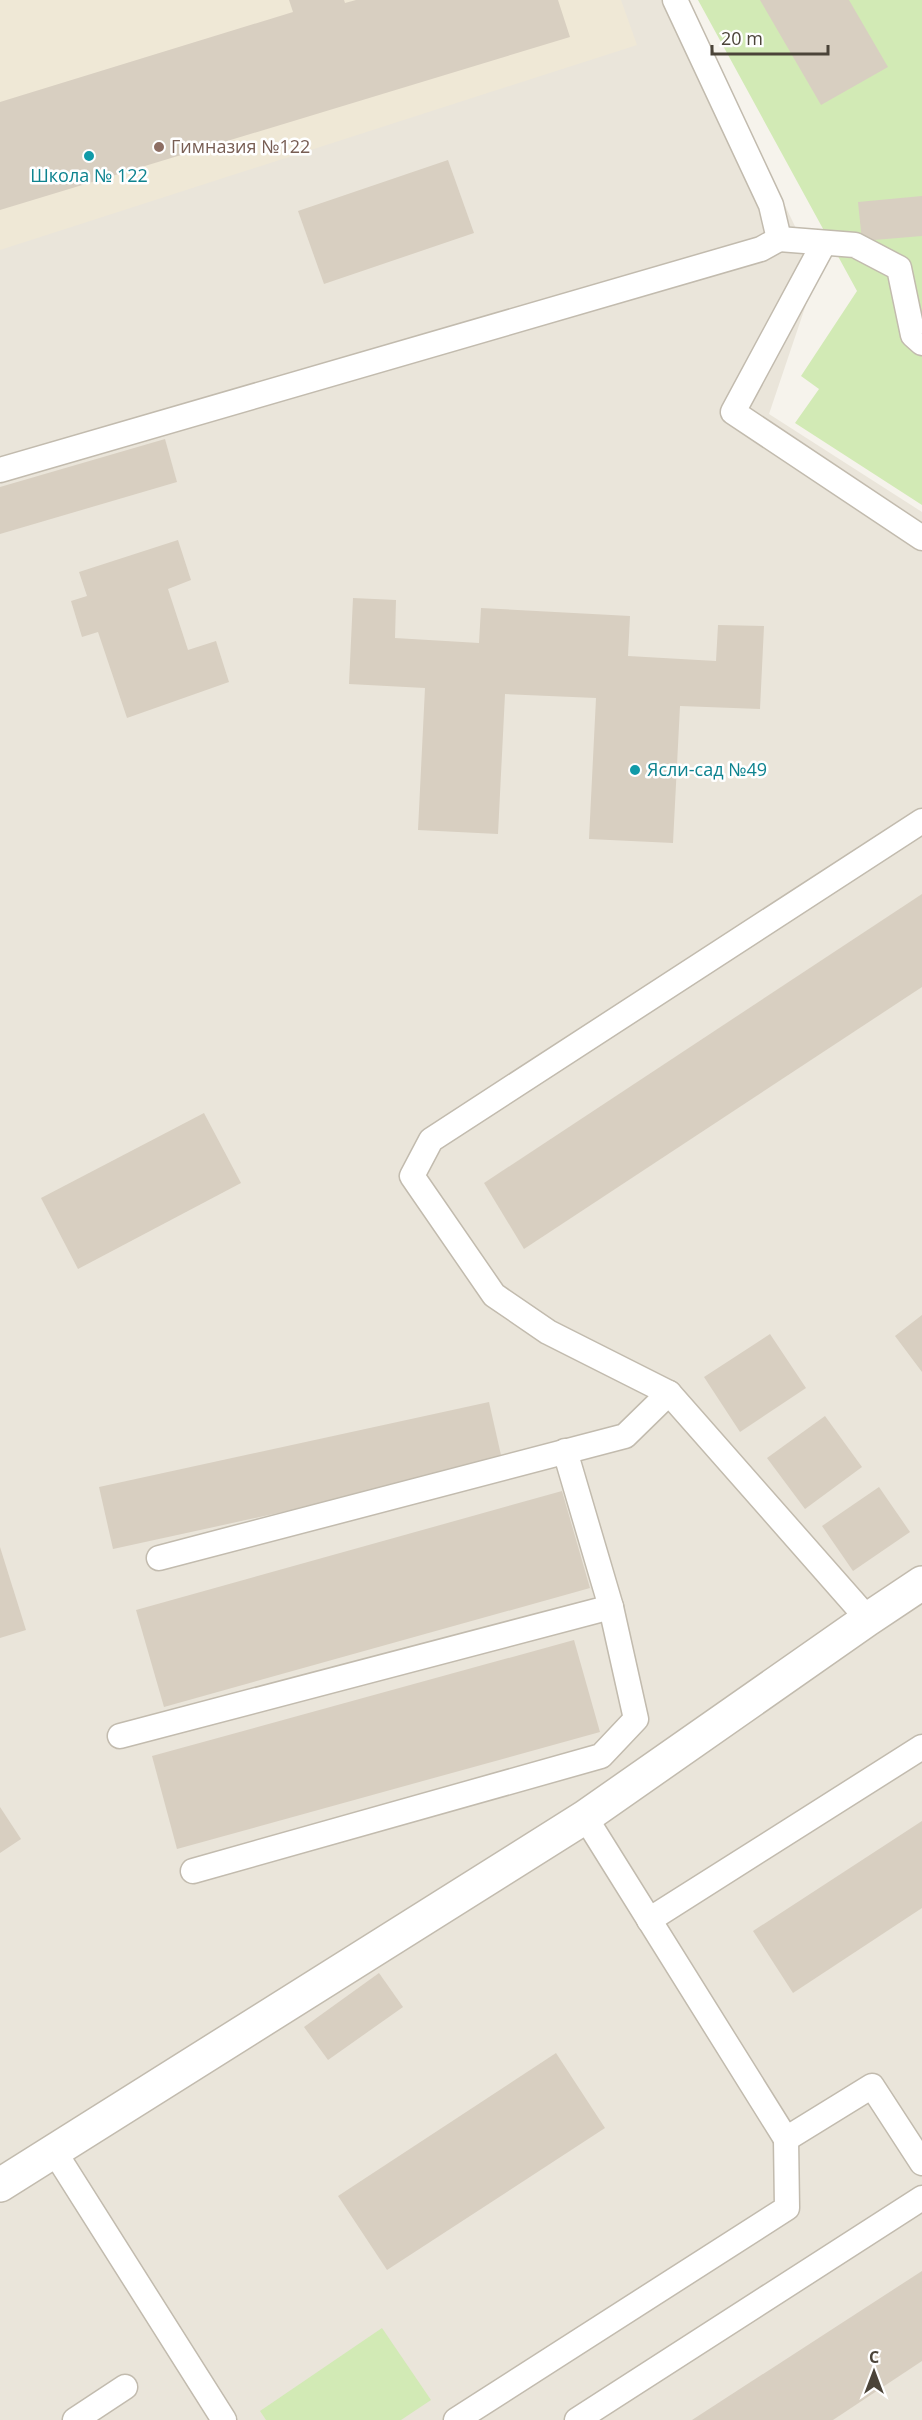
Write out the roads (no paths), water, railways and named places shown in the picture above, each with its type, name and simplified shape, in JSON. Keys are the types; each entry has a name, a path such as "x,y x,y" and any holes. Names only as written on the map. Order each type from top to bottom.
{"street":[{"path":"0,2185 585,1817 868,1618 922,1583"}],"lane":[{"path":"675,0 771,205 779,239"},
{"path":"0,470 761,249 779,239 855,245 899,268 913,335 922,343"},
{"path":"824,243 733,412 922,538"},
{"path":"868,1618 669,1393 548,1332 494,1294 412,1176 431,1140 922,821"},
{"path":"159,1558 626,1436 669,1393"},
{"path":"193,1870 601,1756 636,1719 611,1607 565,1451"},
{"path":"120,1736 611,1607"},
{"path":"650,1920 922,1747"},
{"path":"456,2420 787,2208 786,2139 585,1817"},
{"path":"786,2139 872,2086 922,2163"},
{"path":"54,2151 224,2420"},
{"path":"577,2420 922,2198"},
{"path":"75,2420 125,2387"}],"place":[{"name":"Гимназия №122","path":"159,147"},
{"name":"Школа № 122","path":"89,156"},
{"name":"Ясли-сад №49","path":"635,770"}]}
